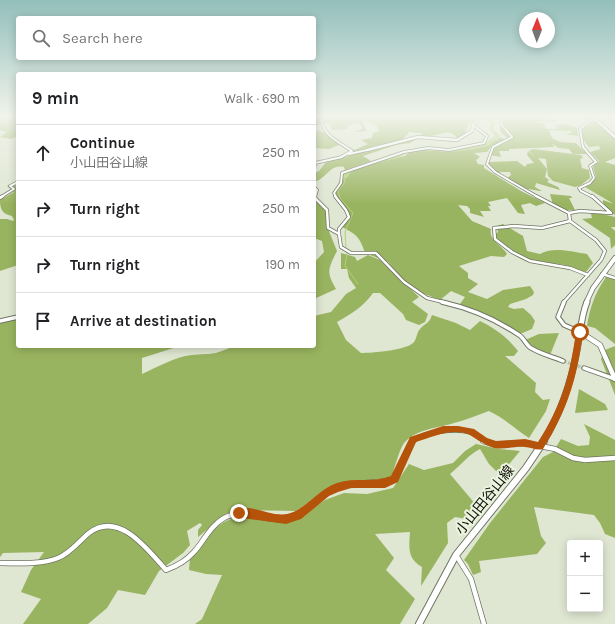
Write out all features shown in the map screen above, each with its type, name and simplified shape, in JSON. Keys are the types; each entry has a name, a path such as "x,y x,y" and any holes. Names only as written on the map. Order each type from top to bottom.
{"main road":[{"name":"小山田谷山線","path":"419,624 456,555 526,468 553,426 568,392 588,298 602,274 615,258"}],"street":[{"path":"341,157 352,151 344,146"},
{"path":"316,164 320,161 382,146"},
{"path":"473,146 449,150 428,148 404,152 342,173 342,183 334,193 334,197 347,209 349,217 339,229 341,247 351,253 376,253 404,282 427,298 456,305 497,322 521,336 524,342 531,348 563,361"},
{"path":"495,146 487,164 494,172 511,180 525,191 569,213 580,211 611,214"},
{"path":"583,146 596,162 590,166 594,178 590,183 579,188 581,191 593,197 615,216"},
{"path":"0,198 12,192 14,189 10,186 16,183"},
{"path":"316,200 327,212 328,228 339,234"},
{"path":"569,213 570,221 596,240 605,251 600,263 567,296 558,315 563,324 592,338 600,344 615,379"},
{"path":"570,221 542,228 502,226 494,228 495,239 512,252 530,262 570,268 588,275"},
{"path":"602,274 615,278"},
{"path":"0,321 16,317"},
{"path":"584,368 615,379"},
{"path":"0,563 52,560 66,554 87,534 98,527 109,525 121,528 147,548 166,570 188,559 211,528 231,515 252,513 272,518 286,519 297,515 325,493 337,488 351,484 379,484 395,479 413,440 418,437 443,430 458,429 471,432 484,441 496,445 525,443 555,449 573,458 585,460 615,458"},
{"path":"456,555 466,566 477,594 484,624"}],"green space":[{"path":"316,146 336,146 329,149 316,148"},
{"path":"363,146 375,146 350,152"},
{"path":"385,146 393,146 363,156 371,161 345,170 344,167 335,168 316,181 316,172 319,171 326,162"},
{"path":"479,146 493,146 487,152 474,153 480,157 476,160 478,164 484,165 484,168 521,191 545,203 536,206 530,203 521,205 525,214 518,213 507,198 488,202 491,206 488,206 491,211 480,211 484,217 470,213 470,209 467,206 458,205 472,221 491,229 493,239 507,254 504,257 491,256 459,266 468,273 468,278 478,284 468,292 487,299 503,290 530,286 534,292 533,295 510,304 508,307 514,309 523,308 535,321 532,329 520,334 487,315 460,304 465,297 451,291 440,300 410,288 388,262 365,253 357,237 342,227 348,219 347,214 334,195 343,173 370,163 405,156 419,150 442,151 467,149"},
{"path":"495,146 554,147 509,149 509,151 499,151 501,157 490,155"},
{"path":"556,146 579,146 587,154 573,154 569,149"},
{"path":"599,146 615,146 615,158 605,162 615,165 615,215 603,208 603,200 614,204 585,187 596,177 593,167 599,161 590,152 600,149"},
{"path":"533,149 581,155 583,158 580,159 582,168 589,170 590,178 581,185 575,187 553,181 548,176 546,159 538,158 547,169 545,177 549,180 547,182 558,187 560,190 536,183 535,187 542,191 540,191 517,187 506,179 511,175 510,172 500,172 501,176 492,171 487,165 489,162 517,161 525,167 527,164 534,163 527,155 528,151 536,157 529,151"},
{"path":"16,182 16,266 0,271 0,219 14,220 12,216 2,211 0,206 0,200 14,192 7,186"},
{"path":"550,194 571,196 572,198 569,198 575,210 566,210 553,205"},
{"path":"316,198 326,210 328,216 326,224 337,251 329,270 336,289 316,298 316,261 324,252 322,241 316,239"},
{"path":"593,212 615,217 615,227 611,227 615,231 615,245 611,249 610,238 582,219 592,218 591,214"},
{"path":"503,224 523,236 527,251 540,254 551,250 563,250 587,254 593,263 586,272 562,264 540,264 526,261 514,255 494,236 498,232 497,226"},
{"path":"341,253 355,257 357,261 368,255 380,260 419,297 412,302 428,314 425,322 419,325 406,320 403,314 380,293 373,293 361,306 337,322 346,340 361,353 380,352 403,348 413,343 419,331 428,322 432,315 456,323 470,330 480,321 496,330 510,342 518,351 514,356 505,356 536,383 535,392 543,400 550,399 546,411 529,438 489,411 458,422 415,434 403,445 389,485 342,489 306,504 296,511 245,510 226,514 198,537 198,530 202,525 200,523 187,531 190,545 183,553 159,571 145,595 118,590 107,608 88,624 23,624 41,599 21,592 31,570 44,552 3,553 0,557 0,323 16,319 16,348 174,348 142,358 142,374 185,356 217,353 229,348 316,348 316,316 331,312 346,294 356,288 349,278 347,269 341,269"},
{"path":"606,277 615,280 615,344 595,328 587,326 594,300"},
{"path":"559,333 550,355 537,350 525,340 539,334"},
{"path":"615,346 615,395 601,359 605,350"},
{"path":"579,389 605,404 608,410 575,413"},
{"path":"584,424 615,440 615,538 605,534 594,515 534,507 541,536 546,543 537,554 479,561 481,572 473,575 468,564 464,560 490,523 543,457 553,452 561,439 578,446 589,445 590,437"},
{"path":"476,444 499,449 520,451 500,475 489,464 480,449 468,457 450,474 477,506 467,519 455,517 447,523 448,543 421,586 422,567 417,564 411,556 409,548 410,532 375,534 394,558 386,570 415,599 400,624 195,624 202,619 222,575 206,574 189,570 190,558 214,529 224,522 238,516 263,512 276,515 302,515 325,500 344,493 367,494 393,488 409,464 424,470 453,463 465,451"}],"waterway":[{"path":"381,161 396,157 406,152 426,149 451,151 482,146"},
{"path":"345,177 348,172 357,168"},
{"path":"345,177 345,182 338,191 340,198 353,213 345,232 346,247"},
{"path":"347,253 345,266 358,284"}],"tunnel":[{"path":"563,361 584,368"}],"route":[{"path":"239,513 252,513 272,518 286,519 297,515 325,493 337,488 351,484 379,484 395,479 413,440 418,437 443,430 458,429 471,432 484,441 496,445 525,443 540,446 553,426 568,392 580,332"}]}
